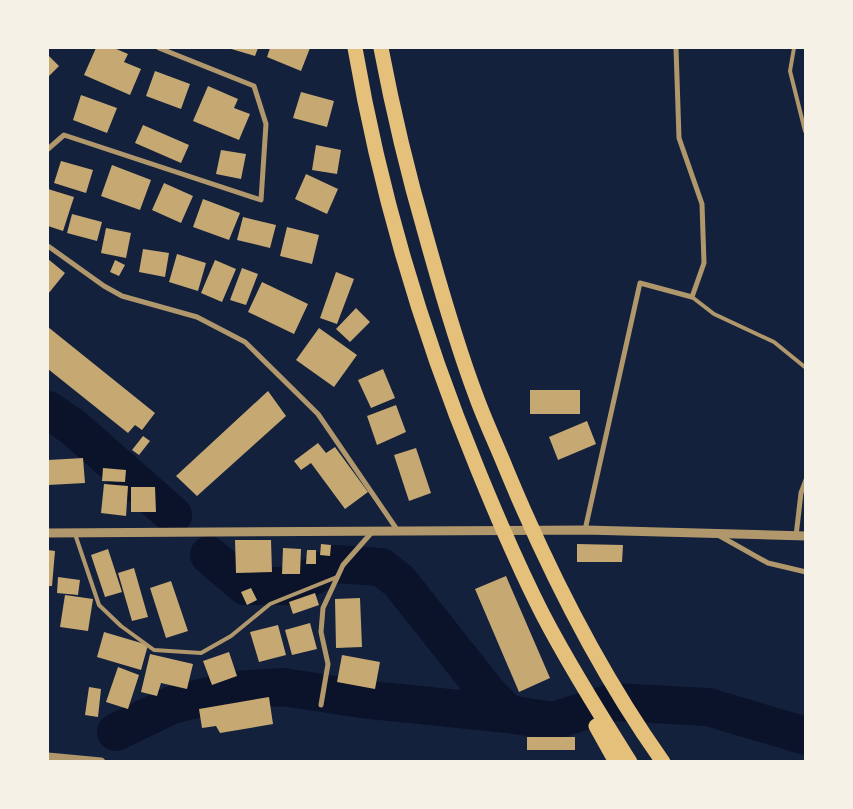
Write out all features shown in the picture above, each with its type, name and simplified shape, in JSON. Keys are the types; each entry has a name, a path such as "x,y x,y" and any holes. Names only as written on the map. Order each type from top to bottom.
{"highway":[{"path":"355,48 366,107 393,224 453,409 494,510 543,614 574,687 616,762"},
{"path":"381,48 391,102 446,310 476,396 554,577 616,688 663,762"},
{"path":"543,614 583,687 630,762"}],"street":[{"path":"48,149 64,135 260,200 266,124 254,86 159,48"},
{"path":"586,530 640,283 692,297 704,263 702,204 679,138 676,48"},
{"path":"48,246 104,286 122,296 197,317 245,342 318,414 398,531"},
{"path":"796,536 801,492 806,480"},
{"path":"48,532 586,530 806,536"},
{"path":"321,705 328,664 321,632 323,608 343,566 373,531"},
{"path":"718,534 768,563 806,572"},
{"path":"48,757 101,762"}],"lane":[{"path":"794,48 790,71 805,131"},
{"path":"692,297 714,314 774,342 806,368"},
{"path":"74,532 99,605 120,626 154,650 201,653 231,636 270,604 338,577"}],"building":[{"path":"96,48 114,48 128,54 124,62 141,69 130,95 84,75"},
{"path":"228,48 258,48 255,56"},
{"path":"270,48 310,48 301,71 267,57"},
{"path":"48,55 59,66 48,77"},
{"path":"155,71 190,84 181,109 146,96"},
{"path":"208,86 238,99 234,108 250,114 239,140 193,121"},
{"path":"301,92 334,101 327,127 293,118"},
{"path":"81,95 117,108 107,133 73,120"},
{"path":"143,125 189,145 181,163 135,143"},
{"path":"316,145 341,150 337,174 312,170"},
{"path":"221,150 246,154 241,179 216,174"},
{"path":"61,161 93,170 86,193 54,183"},
{"path":"112,165 151,180 140,210 101,196"},
{"path":"306,174 338,189 327,214 295,199"},
{"path":"164,183 193,196 181,223 152,210"},
{"path":"48,189 74,197 63,231 48,226"},
{"path":"203,199 240,213 229,240 193,227"},
{"path":"72,214 102,222 97,241 67,233"},
{"path":"243,217 276,225 270,248 237,240"},
{"path":"287,227 319,235 312,264 280,256"},
{"path":"106,228 131,233 126,258 101,253"},
{"path":"143,249 169,253 165,277 139,272"},
{"path":"177,254 206,263 198,291 169,282"},
{"path":"48,259 65,273 48,294"},
{"path":"115,260 125,265 119,276 110,272"},
{"path":"215,260 236,269 222,302 201,293"},
{"path":"242,268 258,274 246,305 230,300"},
{"path":"336,272 354,279 337,324 320,318"},
{"path":"262,282 308,304 294,334 248,312"},
{"path":"356,308 370,322 350,342 336,329"},
{"path":"48,327 155,413 142,430 135,425 128,433 48,369"},
{"path":"319,328 357,355 334,387 296,360"},
{"path":"383,369 395,398 371,408 358,380"},
{"path":"530,390 580,390 580,414 530,414"},
{"path":"268,391 286,416 197,496 176,476"},
{"path":"396,405 406,432 377,445 367,416"},
{"path":"587,421 596,444 558,460 549,437"},
{"path":"143,436 150,441 139,455 132,450"},
{"path":"318,443 326,453 335,447 368,492 345,509 311,463 301,470 294,461"},
{"path":"416,448 431,493 409,501 394,455"},
{"path":"83,458 85,483 48,485 48,460"},
{"path":"103,468 126,470 125,482 102,481"},
{"path":"104,484 128,486 126,516 101,513"},
{"path":"131,487 155,487 156,512 131,512"},
{"path":"235,540 271,540 272,572 236,573"},
{"path":"321,544 331,545 330,556 320,555"},
{"path":"577,544 623,545 622,562 577,562"},
{"path":"283,548 301,549 300,574 282,574"},
{"path":"108,549 122,592 105,597 91,555"},
{"path":"48,550 55,551 52,586 48,586"},
{"path":"307,550 316,550 316,564 306,564"},
{"path":"134,568 148,617 132,621 118,573"},
{"path":"506,576 550,678 519,692 475,589"},
{"path":"58,577 80,580 78,595 57,593"},
{"path":"171,581 188,631 166,638 150,588"},
{"path":"251,588 257,600 247,605 241,592"},
{"path":"315,593 319,605 293,614 289,602"},
{"path":"65,595 93,599 88,631 60,627"},
{"path":"360,598 362,647 336,648 335,599"},
{"path":"310,623 317,649 292,655 285,630"},
{"path":"278,625 286,655 259,662 250,632"},
{"path":"104,632 148,645 141,670 97,657"},
{"path":"229,652 237,676 212,685 203,661"},
{"path":"150,654 193,664 187,689 161,683 157,696 141,692"},
{"path":"342,655 380,662 375,689 337,682"},
{"path":"118,667 139,675 128,709 106,702"},
{"path":"89,687 101,689 98,717 85,715"},
{"path":"269,697 273,724 220,733 216,726 202,728 199,709"},
{"path":"527,737 575,737 575,750 527,750"}],"waterway":[{"path":"48,410 73,427 173,515"},
{"path":"209,555 245,586 294,586 336,564 381,567 399,581 487,692 508,714"},
{"path":"116,732 172,705 233,690 283,687 361,699 508,714 553,721 613,702 708,707 806,736"}]}
